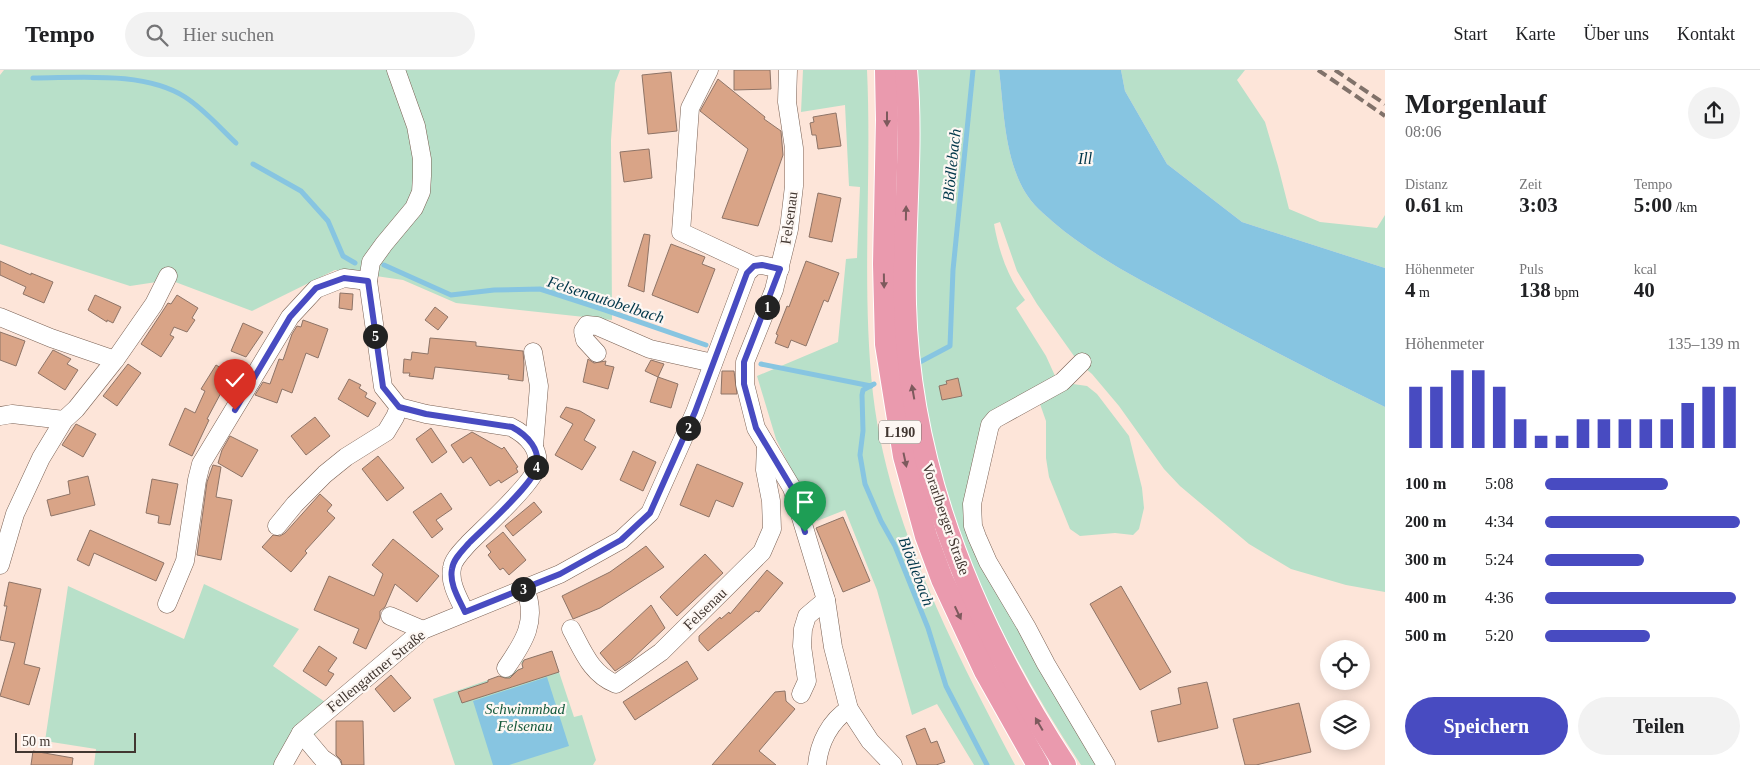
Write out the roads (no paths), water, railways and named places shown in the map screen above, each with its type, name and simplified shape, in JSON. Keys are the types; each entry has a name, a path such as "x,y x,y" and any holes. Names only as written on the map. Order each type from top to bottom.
{"main road":[{"name":"Vorarlberger Straße","path":"886,70 884,272 886,344 904,456 924,527 942,579 985,671 1031,759"},
{"name":"Vorarlberger Straße","path":"906,70 908,121 905,304 910,375 924,454 953,548 978,606 1018,686 1065,765"}],"street":[{"path":"396,70 416,126 422,159 421,192 414,208 371,262 368,281 383,387 399,407 426,414 512,427 523,433 534,446"},
{"path":"709,70 690,108 681,232 754,266 762,265 780,269"},
{"name":"Felsenau","path":"788,70 787,102 794,148 794,186 789,229 780,269 744,362 744,384 756,428 792,488 826,600 833,648 849,709 870,741 893,765"},
{"name":"Fellengattner Straße","path":"284,765 302,733 423,630 560,574 621,540 650,513 695,412 747,273 754,266"},
{"path":"0,565 15,514 41,458 64,420 76,409 115,360 154,304 168,276"},
{"path":"167,604 185,561 197,480 202,464 290,317 316,288 344,278 368,281"},
{"path":"0,317 51,338 115,360"},
{"path":"597,354 585,340 583,331 587,325 597,326 650,350 713,363"},
{"path":"465,612 452,583 452,567 460,553 525,486 536,470 537,458 534,446 539,386 533,352"},
{"path":"1082,362 1062,382 995,420 990,425 973,491 972,515 977,537 988,562 1072,710 1106,765"},
{"path":"278,526 295,504 325,474 346,457 386,432 399,407"},
{"path":"0,416 12,414 64,420"},
{"name":"Felsenau","path":"571,629 588,660 603,679 616,684 661,652 762,552 772,529 771,501 765,470 766,445"},
{"path":"506,668 521,646 530,624 531,610 525,588"},
{"path":"801,694 807,681 802,646 807,616 826,600"},
{"path":"390,616 423,630"},
{"path":"817,765 825,735 841,714 849,709"},
{"path":"302,733 322,758 332,765"}],"water":[{"name":"Ill","path":"999,70 1121,70 1125,91 1167,164 1242,222 1385,268 1385,407 1287,358 1136,278 1085,246 1053,222 1028,196 1018,178 1006,132"},
{"name":"Schwimmbad Felsenau","path":"547,677 569,746 509,765 493,765 473,701"}],"waterway":[{"name":"Blödlebach","path":"918,363 950,346 953,270 973,70"},
{"name":"Felsenautobelbach","path":"33,78 91,77 151,83 185,97 199,107 236,143"},
{"name":"Felsenautobelbach","path":"253,164 301,191 328,221 343,256 355,263"},
{"name":"Felsenautobelbach","path":"384,265 451,295 494,290 540,289 706,345"},
{"name":"Felsenautobelbach","path":"761,364 871,386"},
{"name":"Blödlebach","path":"874,384 863,390 862,395 863,431 860,455 865,484 881,521 895,546 928,628 946,686 987,765"}],"railway":[{"path":"1318,70 1385,116"},
{"path":"1335,70 1385,104"}]}
